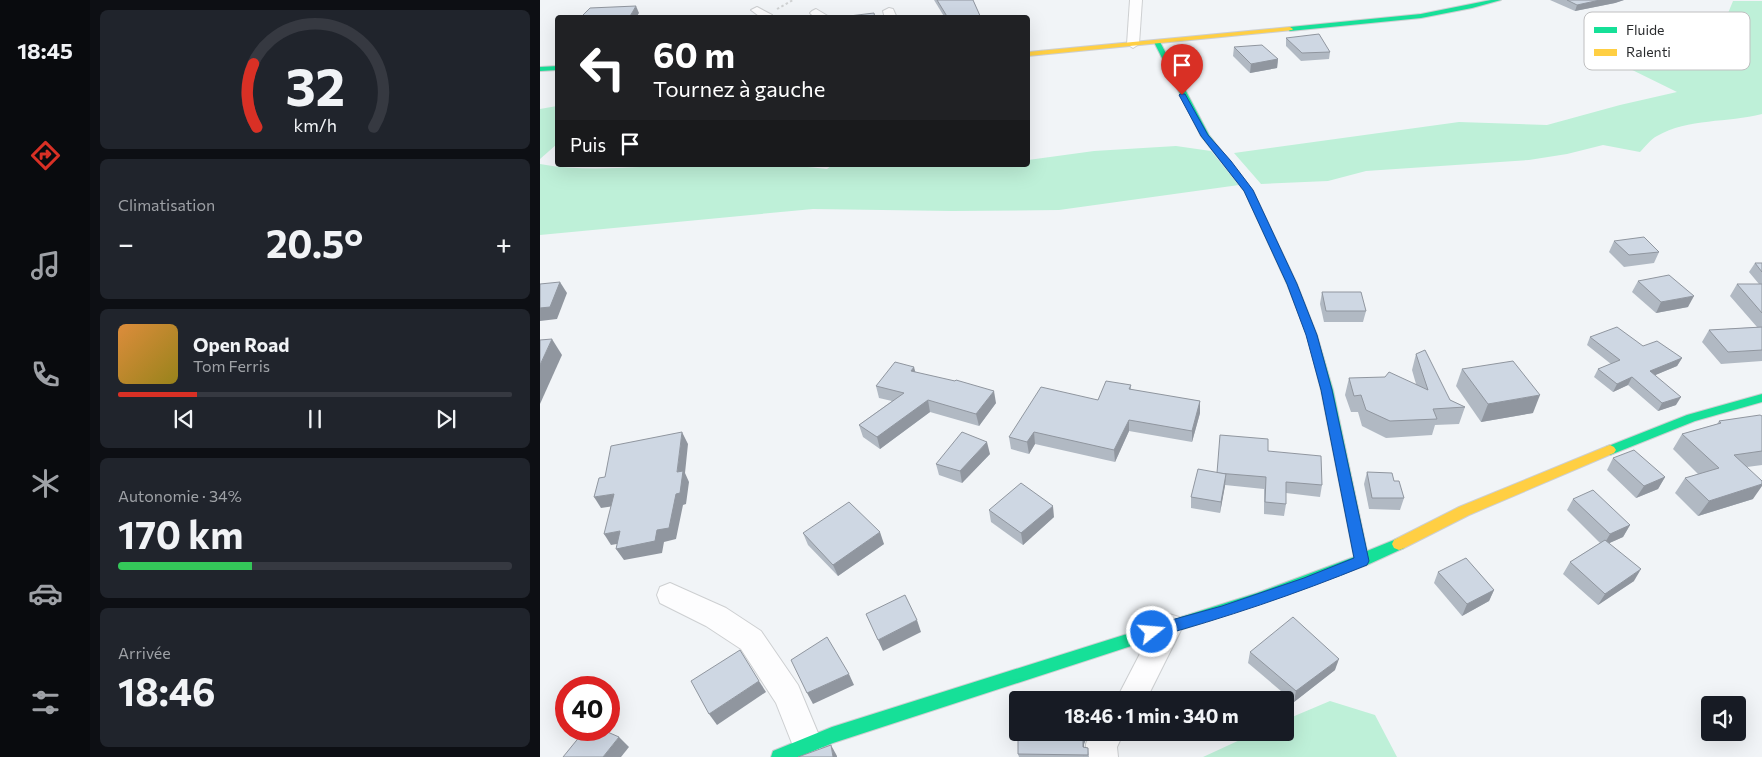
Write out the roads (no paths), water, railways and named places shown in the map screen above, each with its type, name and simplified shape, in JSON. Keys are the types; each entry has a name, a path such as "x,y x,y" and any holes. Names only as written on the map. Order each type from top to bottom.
{"street":[{"path":"1132,44 1136,0"},
{"path":"1030,54 1423,16 1462,10 1498,0"},
{"path":"1157,42 1204,136 1249,190 1292,284 1312,335 1327,390 1362,561"},
{"path":"540,69 555,68"},
{"path":"779,757 832,736 1169,626 1240,606 1309,582 1362,561 1464,511 1560,470 1691,418 1762,398"},
{"path":"670,595 716,617 751,640 788,696 808,745"},
{"path":"1136,691 1169,626"},
{"path":"1102,757 1101,744 1103,741"}]}
